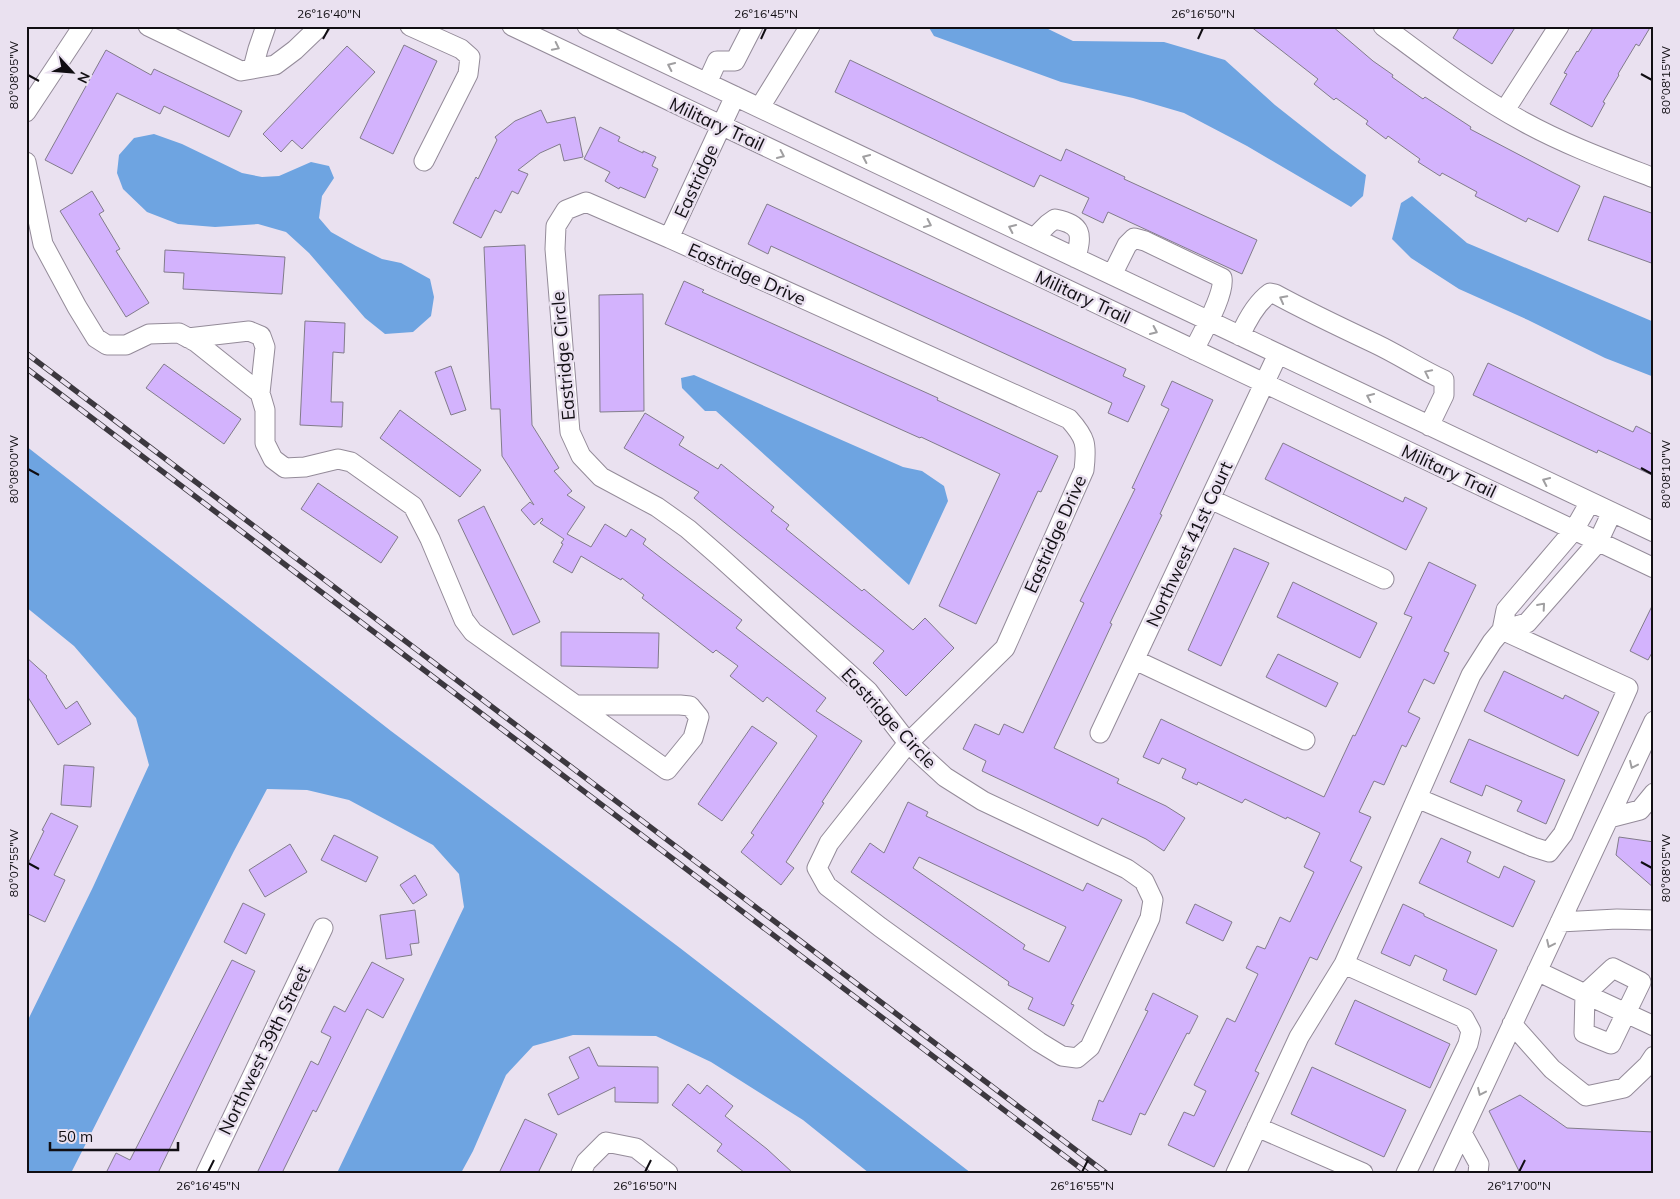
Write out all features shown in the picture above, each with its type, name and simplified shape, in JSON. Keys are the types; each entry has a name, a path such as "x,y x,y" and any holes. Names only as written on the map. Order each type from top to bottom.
{"street":[{"path":"26,112 83,26"},
{"path":"148,26 241,71 275,65 295,50 320,26"},
{"path":"253,68 266,26"},
{"path":"410,26 461,49 470,57 468,74 424,161"},
{"name":"Military Trail","path":"512,26 1654,568"},
{"name":"Military Trail","path":"587,26 1654,532"},
{"path":"706,83 717,61 735,61 753,26"},
{"path":"760,107 810,26"},
{"path":"1383,26 1457,81 1524,122 1580,149 1654,178"},
{"path":"1505,110 1559,26"},
{"name":"Eastridge","path":"669,238 736,96"},
{"path":"26,162 43,244 96,338 106,345 126,345 149,334 179,333 196,342 260,393"},
{"name":"Eastridge Circle","path":"669,238 586,202 566,210 556,226 554,249 570,432 581,456 601,477 657,507 688,529 720,556 868,691 908,743 945,777 983,801 1126,869 1144,881 1153,900 1150,918 1090,1047 1077,1058 1062,1056 1039,1042 880,927 828,886 817,868"},
{"path":"1034,238 1055,219 1075,226 1080,232 1076,258"},
{"name":"Eastridge Drive","path":"669,238 1069,418 1081,433 1086,450 1084,470 1005,648 908,743 829,843 817,868"},
{"path":"1112,275 1127,245 1134,238 1145,241 1222,278 1223,283 1217,300 1194,350"},
{"path":"1240,336 1248,320 1264,298 1270,293 1275,294 1354,335 1377,344 1421,370 1444,380 1444,394 1430,426"},
{"path":"188,338 249,331 261,336 265,347 260,393 265,410 265,443 273,459 285,468 305,467 338,459 351,462 413,506 430,538 464,620 473,632 667,770 693,738 700,717 690,706 680,705 576,705"},
{"name":"Northwest 41st Court","path":"1100,733 1278,354"},
{"path":"1210,499 1384,579"},
{"path":"1236,1173 1299,1037 1344,964 1471,675 1502,630 1506,610 1574,530 1590,502"},
{"path":"1502,630 1527,623 1598,542 1612,512"},
{"path":"1417,798 1533,847 1550,852 1563,834 1628,688 1502,630"},
{"path":"1135,660 1305,740"},
{"path":"1443,1173 1654,721"},
{"path":"1609,818 1640,810 1654,793"},
{"path":"1560,922 1617,919 1654,920"},
{"name":"Northwest 39th Street","path":"206,1173 323,928"},
{"path":"1344,964 1464,1018 1471,1031 1468,1044 1406,1173"},
{"path":"1613,968 1641,982 1611,1044 1584,1034 1585,994 1613,968"},
{"path":"1537,971 1654,1026"},
{"path":"1512,1024 1552,1069 1586,1096 1624,1088 1648,1065 1654,1056"},
{"path":"1257,1127 1363,1173"},
{"path":"1462,1133 1479,1164 1478,1173"},
{"path":"581,1173 586,1162 606,1142 636,1148 668,1173"}],"water":[{"path":"928,26 1042,26 1073,41 1164,42 1225,60 1275,105 1366,175 1363,196 1351,207 1247,146 1184,113 1133,98 1061,82 934,36"},
{"path":"154,134 182,144 242,173 262,177 279,176 311,162 329,166 334,178 322,196 319,218 331,232 356,246 382,259 401,263 430,279 434,297 431,316 413,332 385,334 365,318 309,253 286,232 258,224 215,227 178,224 147,212 123,189 117,173 119,155 134,138"},
{"path":"1412,196 1467,243 1654,322 1654,377 1605,358 1459,289 1411,258 1392,239 1401,203"},
{"path":"694,375 903,467 922,471 944,486 948,501 909,585 716,411 705,411 682,388 681,378"},
{"path":"26,446 391,731 680,948 971,1173 869,1173 803,1120 711,1062 656,1036 573,1035 533,1046 506,1075 473,1151 461,1173 337,1173 464,907 459,874 433,845 349,800 307,790 267,789 71,1173 26,1173 26,1024 93,887 149,765 136,718 74,646 26,607"}],"building":[{"path":"1250,26 1332,26 1373,61 1393,75 1392,77 1423,99 1425,97 1471,127 1470,129 1580,186 1558,232 1528,218 1526,222 1475,196 1477,192 1442,173 1440,176 1418,162 1420,159 1388,136 1386,139 1366,124 1368,121 1336,98 1334,100 1314,84 1318,79"},
{"path":"1460,26 1516,26 1492,64 1453,38"},
{"path":"1594,26 1651,26 1639,46 1636,44 1618,74 1592,127 1550,104 1567,74 1564,73"},
{"path":"404,45 437,61 393,154 360,138"},
{"path":"347,46 375,72 302,149 292,140 281,152 263,134"},
{"path":"106,50 151,75 154,69 242,111 229,137 164,106 160,114 117,93 72,174 45,160"},
{"path":"850,60 1061,161 1066,149 1125,177 1124,179 1257,240 1242,274 1108,212 1103,223 1082,213 1089,198 1040,175 1034,187 835,92"},
{"path":"541,110 547,123 575,117 583,157 564,161 560,144 540,153 518,170 528,174 518,194 512,191 501,213 495,210 481,238 453,223 476,177 478,179 497,140 495,137 515,121"},
{"path":"600,127 620,137 618,141 656,157 652,166 658,169 645,198 620,187 619,189 605,181 610,172 584,159"},
{"path":"92,191 104,211 99,214 120,249 116,251 149,303 126,317 60,211"},
{"path":"1604,196 1654,214 1654,264 1588,240"},
{"path":"767,204 1126,369 1123,376 1145,386 1128,422 1108,413 1112,403 771,246 768,254 748,244"},
{"path":"525,245 532,425 559,468 554,471 572,491 567,495 585,507 567,534 591,547 605,524 626,537 631,529 646,539 643,544 742,620 736,628 826,698 816,711 862,741 786,862 794,868 781,885 741,852 754,835 751,833 817,736 767,697 763,702 730,676 738,666 716,650 713,653 642,598 644,595 622,578 621,580 581,556 572,573 553,562 564,539 540,523 543,520 542,518 534,525 521,510 530,502 534,505 502,456 500,409 491,409 484,247"},
{"path":"165,250 285,257 282,294 183,289 184,273 164,272"},
{"path":"684,281 704,290 702,292 938,398 937,400 1058,456 1041,492 1038,491 976,624 939,606 1000,474 665,324"},
{"path":"643,294 644,411 600,412 599,295"},
{"path":"305,321 345,323 344,353 333,352 331,402 343,402 342,427 300,425"},
{"path":"1488,363 1633,432 1636,426 1654,435 1654,476 1598,450 1597,453 1473,395"},
{"path":"164,364 241,419 224,444 146,388"},
{"path":"451,366 466,410 451,415 435,372"},
{"path":"1172,381 1213,400 1054,748 1119,779 1117,783 1166,806 1185,818 1164,851 1146,839 1102,818 1098,826 982,771 986,761 963,749 975,724 999,735 1004,724 1023,733 1084,603 1080,601 1135,489 1132,488 1169,409 1161,405"},
{"path":"400,410 481,470 460,497 380,438"},
{"path":"645,413 684,437 679,445 718,469 721,464 774,507 771,511 789,525 786,529 862,591 864,589 913,630 925,618 954,648 906,696 873,663 884,651 694,498 699,492 624,448"},
{"path":"1283,443 1403,502 1405,497 1427,508 1406,550 1265,479"},
{"path":"318,483 398,537 381,563 301,509"},
{"path":"484,506 540,622 513,635 458,520"},
{"path":"1234,548 1269,563 1221,666 1188,650"},
{"path":"1429,562 1476,585 1444,651 1449,653 1434,684 1424,679 1408,712 1420,718 1406,747 1402,745 1384,785 1374,781 1359,812 1371,817 1350,861 1362,867 1317,960 1310,957 1255,1071 1259,1073 1214,1167 1168,1145 1184,1112 1194,1116 1206,1091 1194,1085 1227,1018 1235,1022 1258,974 1246,968 1257,946 1265,949 1280,917 1290,922 1314,872 1304,867 1320,833 1245,799 1242,803 1198,782 1197,785 1182,778 1186,769 1162,758 1159,764 1143,757 1161,719 1324,797 1412,617 1404,614"},
{"path":"1293,582 1377,623 1360,658 1277,617"},
{"path":"1654,602 1654,649 1648,660 1630,651"},
{"path":"561,632 659,633 658,668 561,666"},
{"path":"1278,654 1338,683 1326,707 1266,677"},
{"path":"26,657 47,676 66,709 77,701 91,724 58,745 26,694"},
{"path":"1504,671 1563,699 1565,695 1599,712 1578,756 1484,711"},
{"path":"752,726 777,743 722,821 698,804"},
{"path":"1469,739 1565,780 1546,824 1517,811 1522,801 1486,785 1482,796 1450,782"},
{"path":"64,765 94,767 91,807 61,805"},
{"path":"908,802 928,812 926,816 1083,891 1087,883 1122,900 1071,1004 1074,1005 1064,1026 1028,1009 1033,998 1008,985 1009,982 851,872 870,843 884,853","holes":["919,857 1066,927 1049,962 1023,949 1025,945 913,868"]},
{"path":"51,813 78,826 54,875 65,880 45,922 26,913 26,868"},
{"path":"334,835 378,857 366,882 321,860"},
{"path":"1619,837 1654,842 1654,888 1616,855"},
{"path":"1441,838 1471,852 1467,862 1499,878 1504,866 1535,881 1513,927 1419,883"},
{"path":"290,844 307,872 265,897 249,870"},
{"path":"415,875 427,895 413,904 400,885"},
{"path":"243,903 265,914 246,954 224,942"},
{"path":"1195,904 1232,922 1223,941 1186,923"},
{"path":"1403,904 1424,914 1424,916 1497,950 1476,995 1443,980 1447,970 1415,955 1410,966 1381,953"},
{"path":"415,910 419,943 410,944 412,955 386,959 380,915"},
{"path":"232,960 255,971 158,1173 106,1173 116,1153 130,1160"},
{"path":"372,962 404,979 383,1018 367,1009 316,1112 313,1110 282,1173 257,1173 311,1061 318,1065 331,1037 321,1032 334,1006 345,1012"},
{"path":"1153,993 1198,1016 1189,1034 1187,1033 1145,1115 1140,1113 1131,1135 1092,1120 1099,1100 1103,1102 1148,1011 1145,1010"},
{"path":"1355,1000 1450,1044 1430,1088 1335,1044"},
{"path":"589,1047 598,1066 658,1067 658,1103 615,1102 615,1087 558,1115 548,1094 579,1078 569,1057"},
{"path":"1312,1067 1406,1110 1384,1157 1291,1114"},
{"path":"688,1084 700,1094 707,1085 733,1106 725,1116 767,1149 793,1173 745,1173 717,1151 722,1144 672,1105"},
{"path":"1520,1095 1567,1128 1654,1132 1654,1173 1520,1173 1489,1111"},
{"path":"525,1119 557,1134 538,1173 499,1173"}],"railway":[{"path":"26,353 1106,1173"},
{"path":"26,368 1087,1173"}]}
